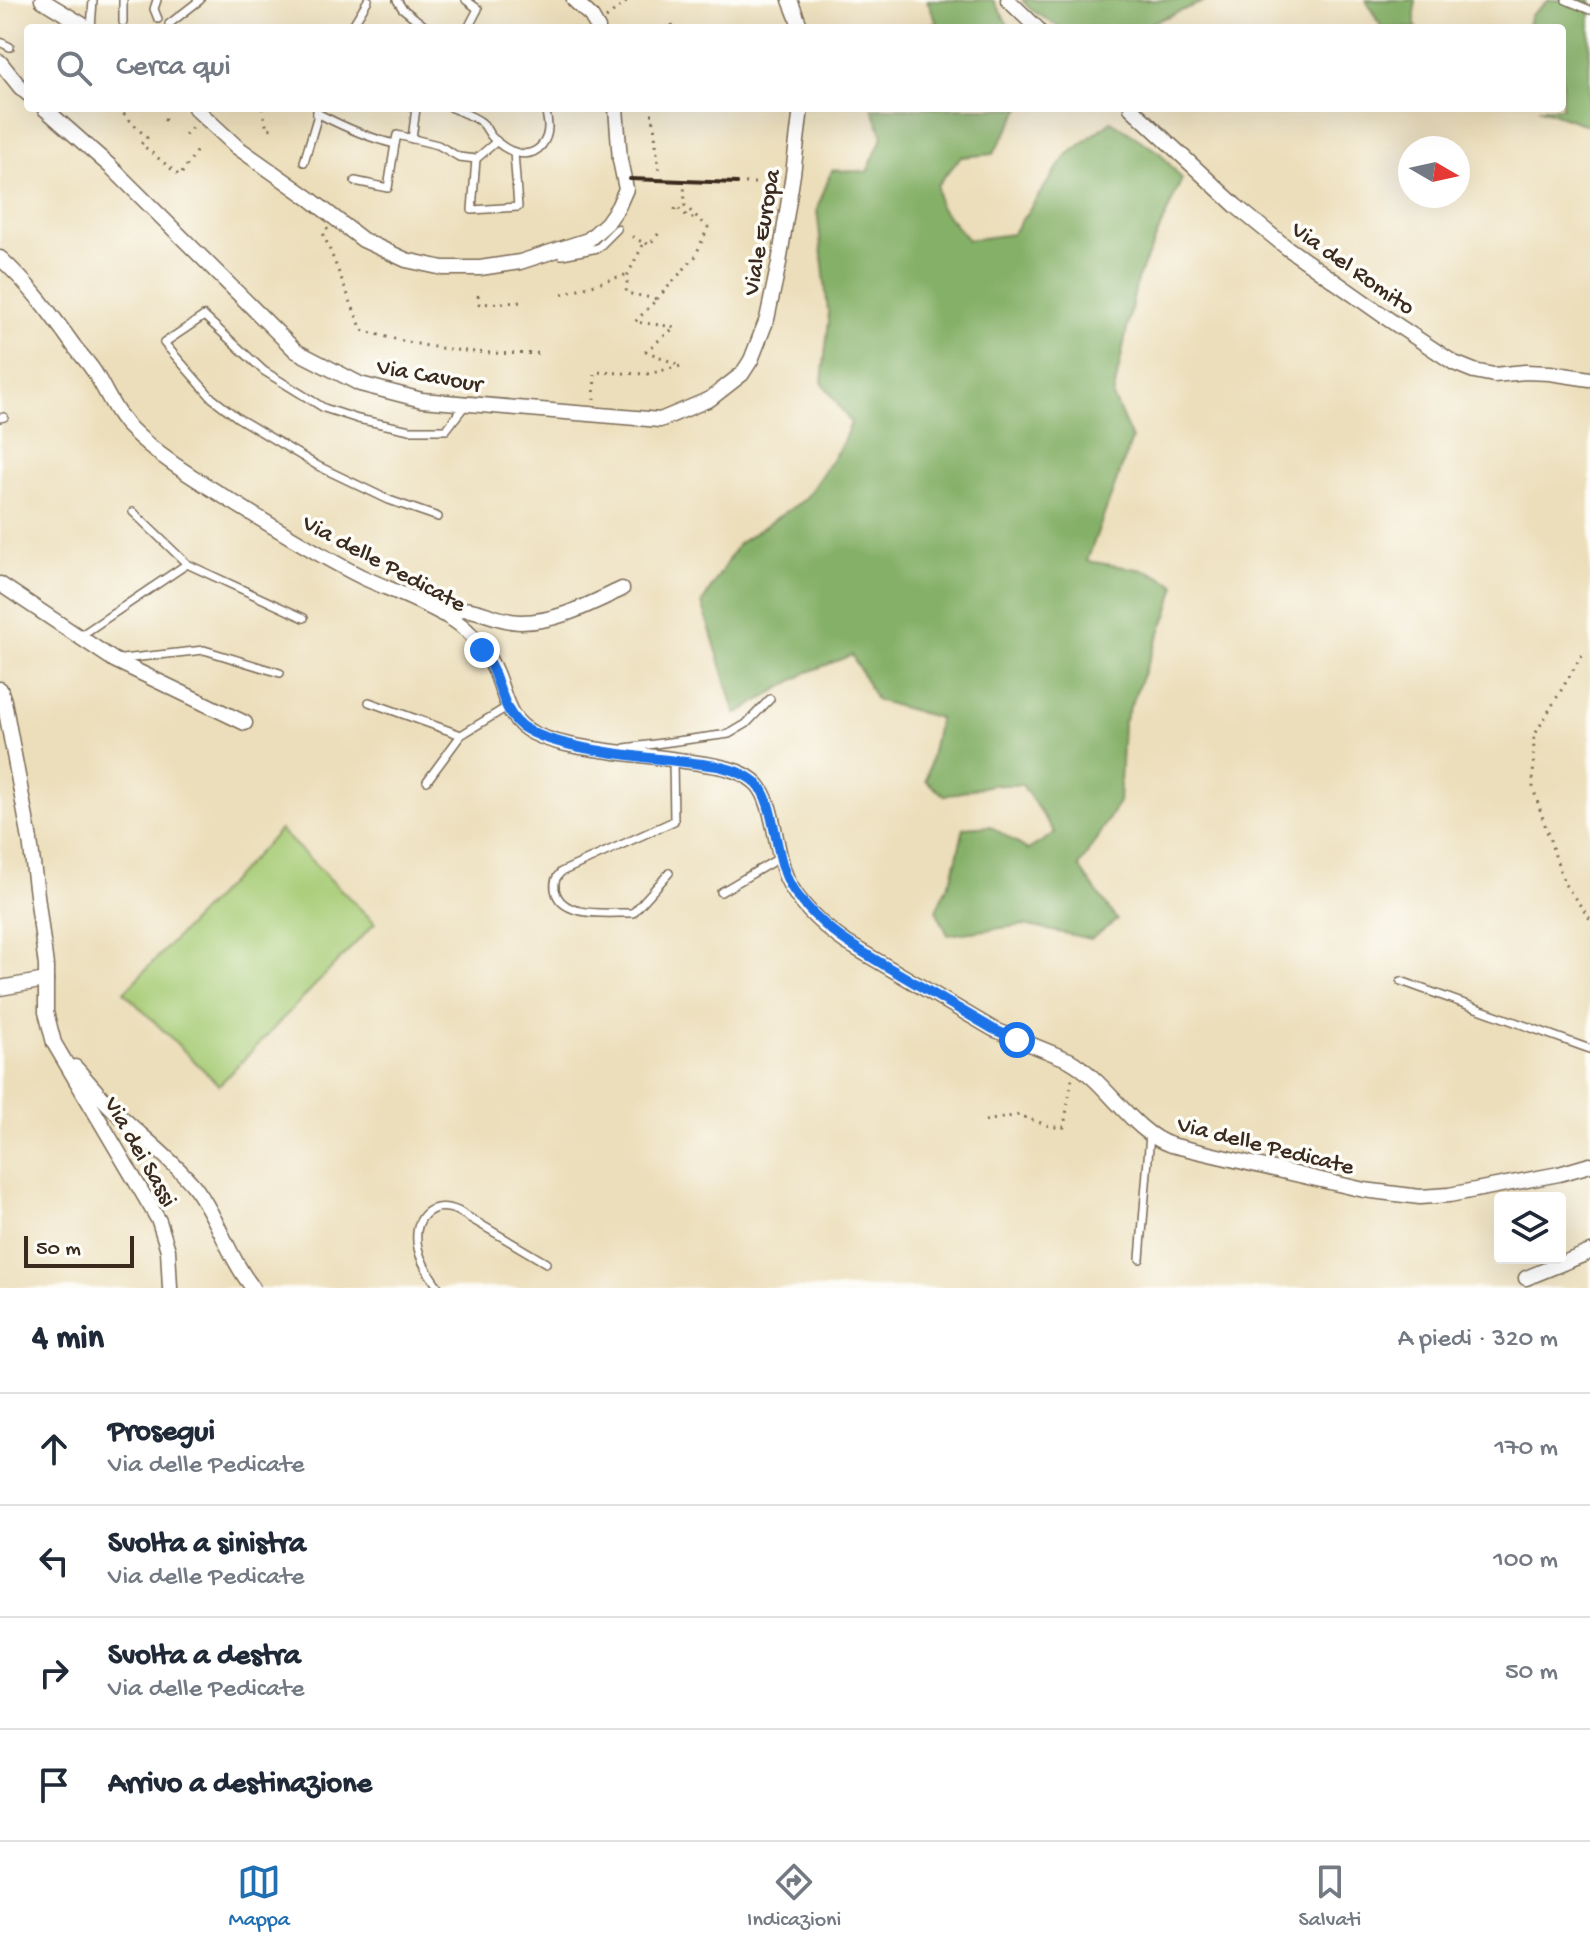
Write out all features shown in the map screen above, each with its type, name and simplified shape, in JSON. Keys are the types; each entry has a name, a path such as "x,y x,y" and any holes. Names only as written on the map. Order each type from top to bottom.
{"street":[{"path":"42,0 55,4 83,24"},
{"path":"574,0 595,24"},
{"path":"790,0 799,24"},
{"path":"1008,0 1033,24"},
{"path":"0,62 24,90"},
{"name":"Via Cavour","path":"49,112 122,177 296,351 360,384 422,400 660,420 710,399 742,374 751,360"},
{"path":"199,112 237,147 363,240 406,260 443,268 478,268 520,262 588,240 607,223 626,189 616,112"},
{"name":"Viale Europa","path":"751,360 767,319 772,296 801,112"},
{"name":"Via del Romito","path":"1135,112 1236,206 1286,247 1454,363 1494,375 1543,373 1590,379"},
{"name":"Via delle Pedicate","path":"0,258 18,274 56,319 93,369 126,424 183,471 299,542 360,576 442,614 465,629 486,655 507,707 520,725 536,734 571,745 723,767 755,782 766,800 786,878 822,924 847,943 993,1029 1074,1062 1150,1134 1171,1145 1347,1187 1407,1196 1449,1195 1590,1165"},
{"path":"0,584 114,660 245,723"},
{"path":"442,614 465,608 517,622 533,621 579,609 622,589"},
{"path":"0,689 30,840 46,966 46,1012 54,1043 112,1109 194,1187 236,1265 253,1288"},
{"path":"0,988 46,980"},
{"name":"Via dei Sassi","path":"54,1043 159,1221 168,1250 170,1288"},
{"path":"1526,1278 1590,1252"}],"lane":[{"path":"90,24 93,0"},
{"path":"123,0 123,22"},
{"path":"157,0 154,9 158,19"},
{"path":"169,24 200,0"},
{"path":"353,24 368,0"},
{"path":"397,0 422,24"},
{"path":"466,0 478,9 470,24"},
{"path":"1566,0 1590,10"},
{"path":"0,42 10,47"},
{"path":"304,162 316,112"},
{"path":"320,112 339,125 375,140 395,144"},
{"path":"412,139 415,112"},
{"path":"460,112 483,123 491,137 514,152 528,154 544,141 549,126 546,112"},
{"path":"355,181 388,188 397,135 438,145 459,157 476,159"},
{"path":"497,141 476,159 472,210 518,207 514,152"},
{"path":"520,262 598,248 617,229"},
{"path":"438,517 389,500 318,466 238,418 212,398 164,343 204,316 264,371 324,408 410,430 446,430 466,404"},
{"path":"133,512 187,564 304,618"},
{"path":"79,637 187,564"},
{"path":"114,660 204,650 280,673"},
{"path":"603,750 729,734 746,724 770,699"},
{"path":"369,702 461,735"},
{"path":"427,781 461,735 507,707"},
{"path":"669,873 633,913 577,911 561,902 555,888 561,872 674,821 673,760"},
{"path":"721,892 779,858"},
{"path":"1401,981 1590,1049"},
{"path":"1140,1259 1150,1134"},
{"path":"439,1288 423,1263 417,1242 420,1221 435,1208 446,1207 458,1211 546,1263"}],"path":[{"path":"601,24 629,0"},
{"path":"122,112 147,138 141,144 180,176 199,147"},
{"path":"263,112 267,129 277,128"},
{"path":"651,114 659,173"},
{"path":"164,119 169,123"},
{"path":"594,413 595,372 647,374 681,366 646,351 675,327 635,322 695,257 708,227 685,206 684,181"},
{"path":"737,183 761,183"},
{"path":"675,210 676,206 688,217 701,220"},
{"path":"336,219 323,233 362,330 389,339 469,353 542,353"},
{"path":"617,229 649,245 660,232"},
{"path":"644,243 628,274 626,293 657,299"},
{"path":"562,294 628,274"},
{"path":"478,295 479,304 524,302"},
{"path":"1582,655 1534,736 1533,788 1564,883 1590,919"},
{"path":"985,1121 1019,1115 1052,1127 1064,1127 1074,1062"}],"green space":[{"path":"927,0 993,0 1008,24 932,24 937,23"},
{"path":"1022,0 1208,0 1149,24 1054,24 1030,9"},
{"path":"1366,0 1415,0 1415,24 1380,24"},
{"path":"1549,0 1590,0 1589,126 1549,112 1566,112 1566,24 1528,24 1531,15"},
{"path":"874,112 1019,112 993,154 961,157 937,185 939,206 968,240 1012,234 1066,156 1111,121 1160,153 1182,179 1137,280 1113,397 1132,439 1087,561 1149,571 1176,585 1168,613 1123,724 1119,802 1079,867 1117,920 1091,939 1024,925 948,935 936,910 953,874 964,828 990,826 1028,850 1055,833 1022,785 991,785 945,796 926,781 939,718 876,700 852,655 808,672 736,714 702,603 738,544 805,499 841,446 851,423 822,382 829,321 817,209 832,170 867,172 883,136"},
{"path":"280,830 375,923 219,1085 124,992"}],"railway":[{"path":"630,179 737,183"}],"route":[{"path":"482,650 499,681 511,713 520,725 536,734 579,747 717,766 755,782 766,800 786,878 822,924 847,943 1017,1040"}]}
